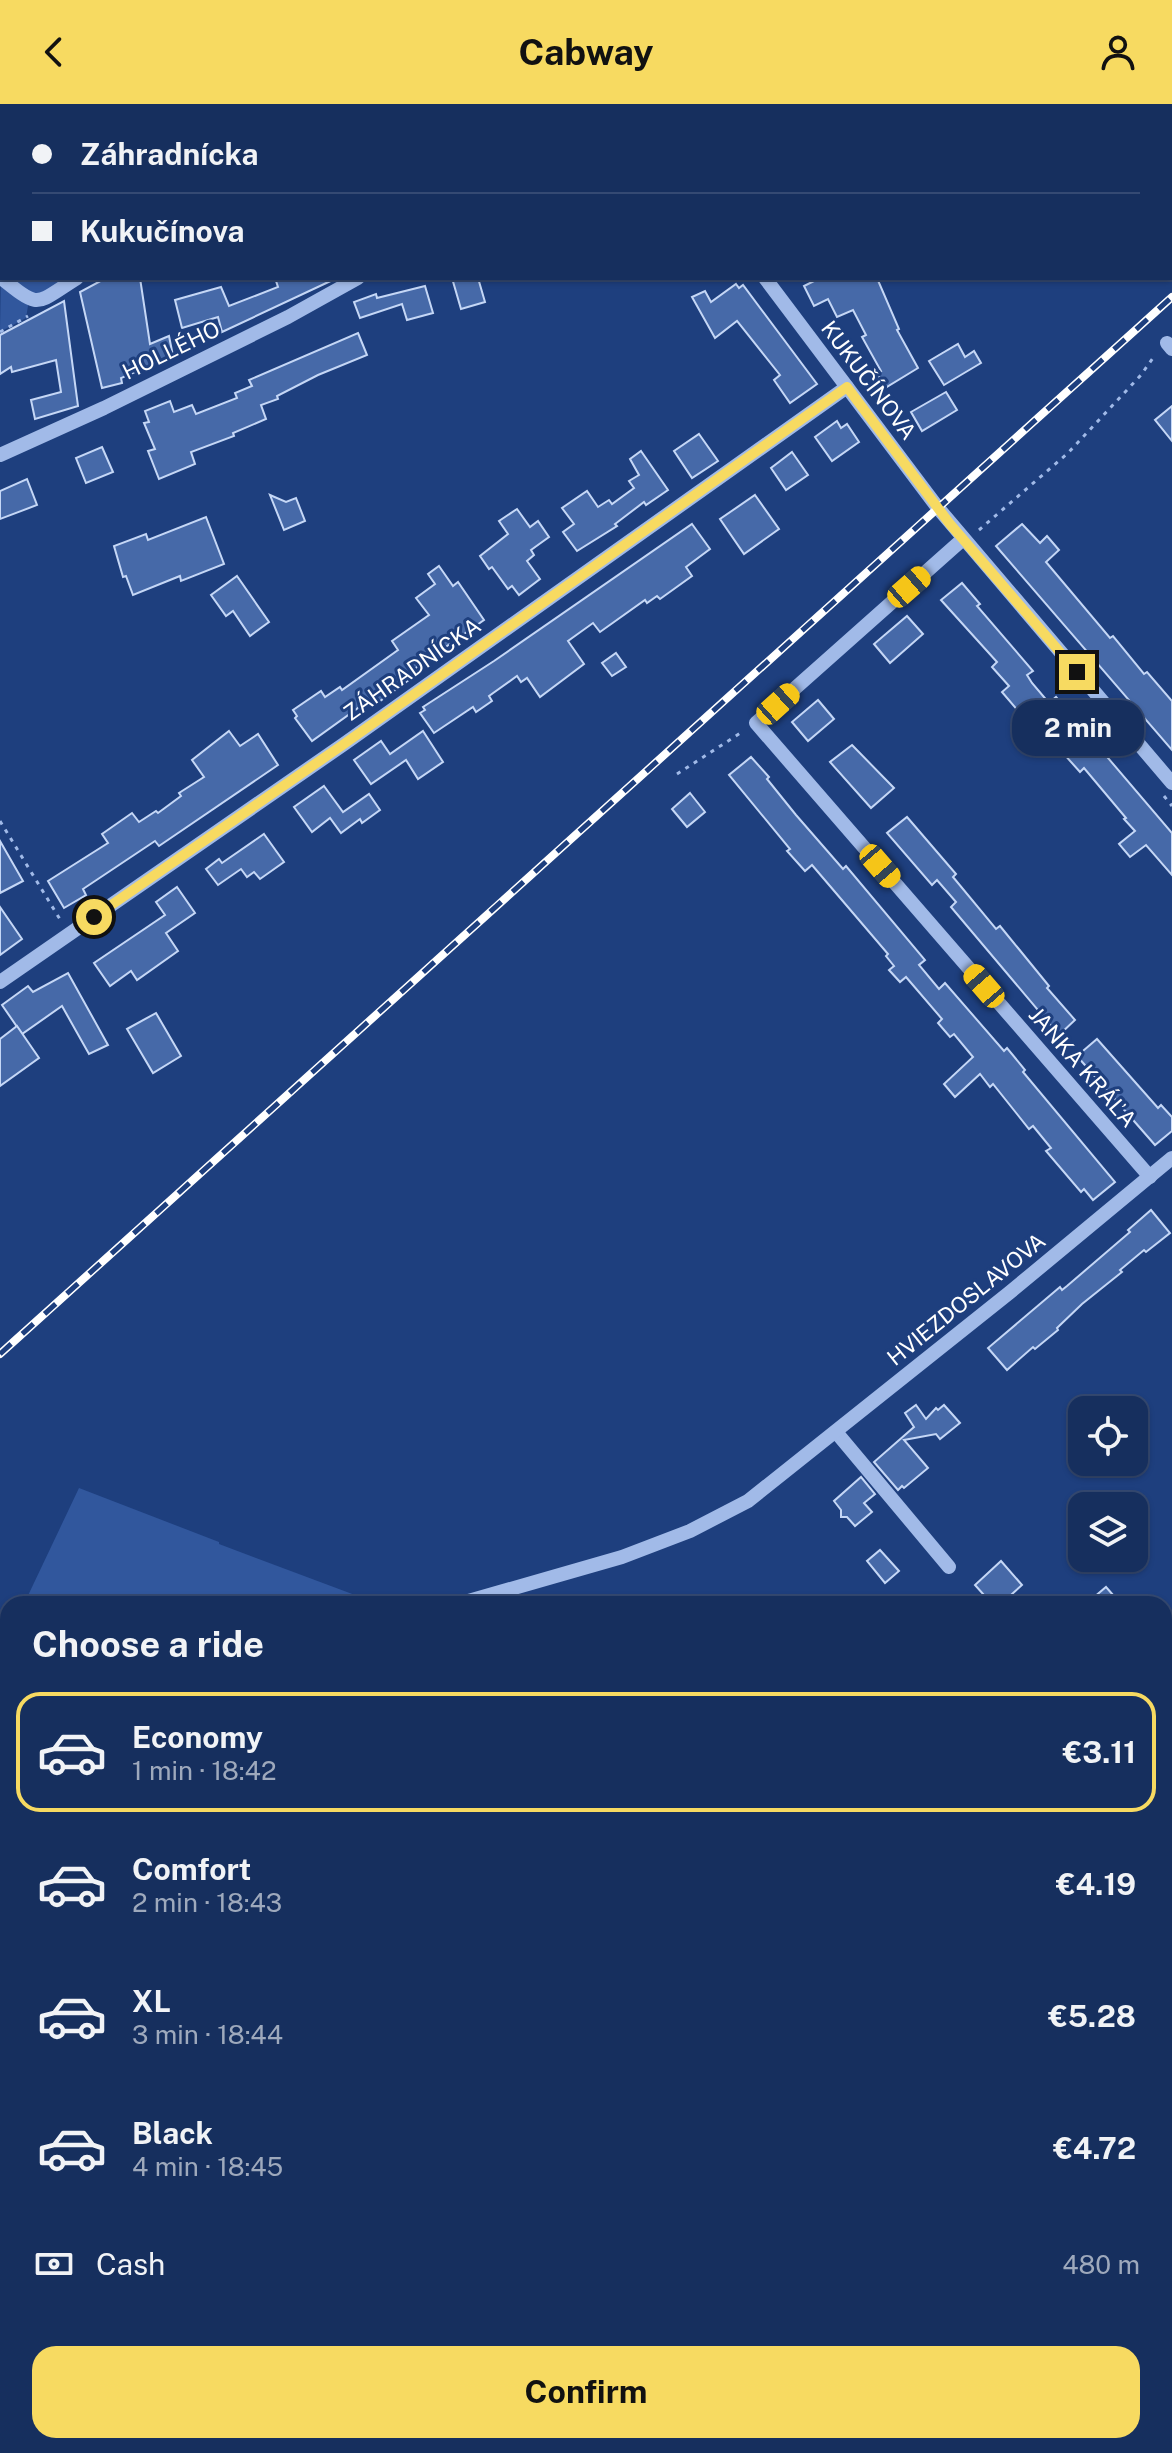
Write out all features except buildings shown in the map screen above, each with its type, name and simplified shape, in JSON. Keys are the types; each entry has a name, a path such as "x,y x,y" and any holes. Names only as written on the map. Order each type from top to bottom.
{"street":[{"path":"4,280 29,300 40,301 74,280"},
{"name":"HOLLÉHO","path":"0,455 104,408 288,317 349,280"},
{"name":"KUKUČÍNOVA","path":"767,280 963,539"},
{"name":"ZÁHRADNÍCKA","path":"0,982 344,744 847,387"},
{"path":"756,723 963,539 1172,783"},
{"name":"JANKA KRÁĽA","path":"756,723 1150,1177"},
{"name":"HVIEZDOSLAVOVA","path":"486,1596 622,1557 690,1531 748,1501 1172,1158"},
{"path":"836,1432 949,1567"}],"path":[{"path":"0,332 26,318 40,301"},
{"path":"963,539 974,534 1068,453 1170,346"},
{"path":"677,774 756,723"},
{"path":"0,821 69,934"}],"shaded area":[{"path":"1,280 65,280 29,300 26,318 0,332"},
{"path":"79,1488 358,1596 28,1596"}],"railway":[{"path":"0,1354 1172,297"}],"route":[{"path":"94,917 344,744 847,387 950,524 1077,672"}]}
